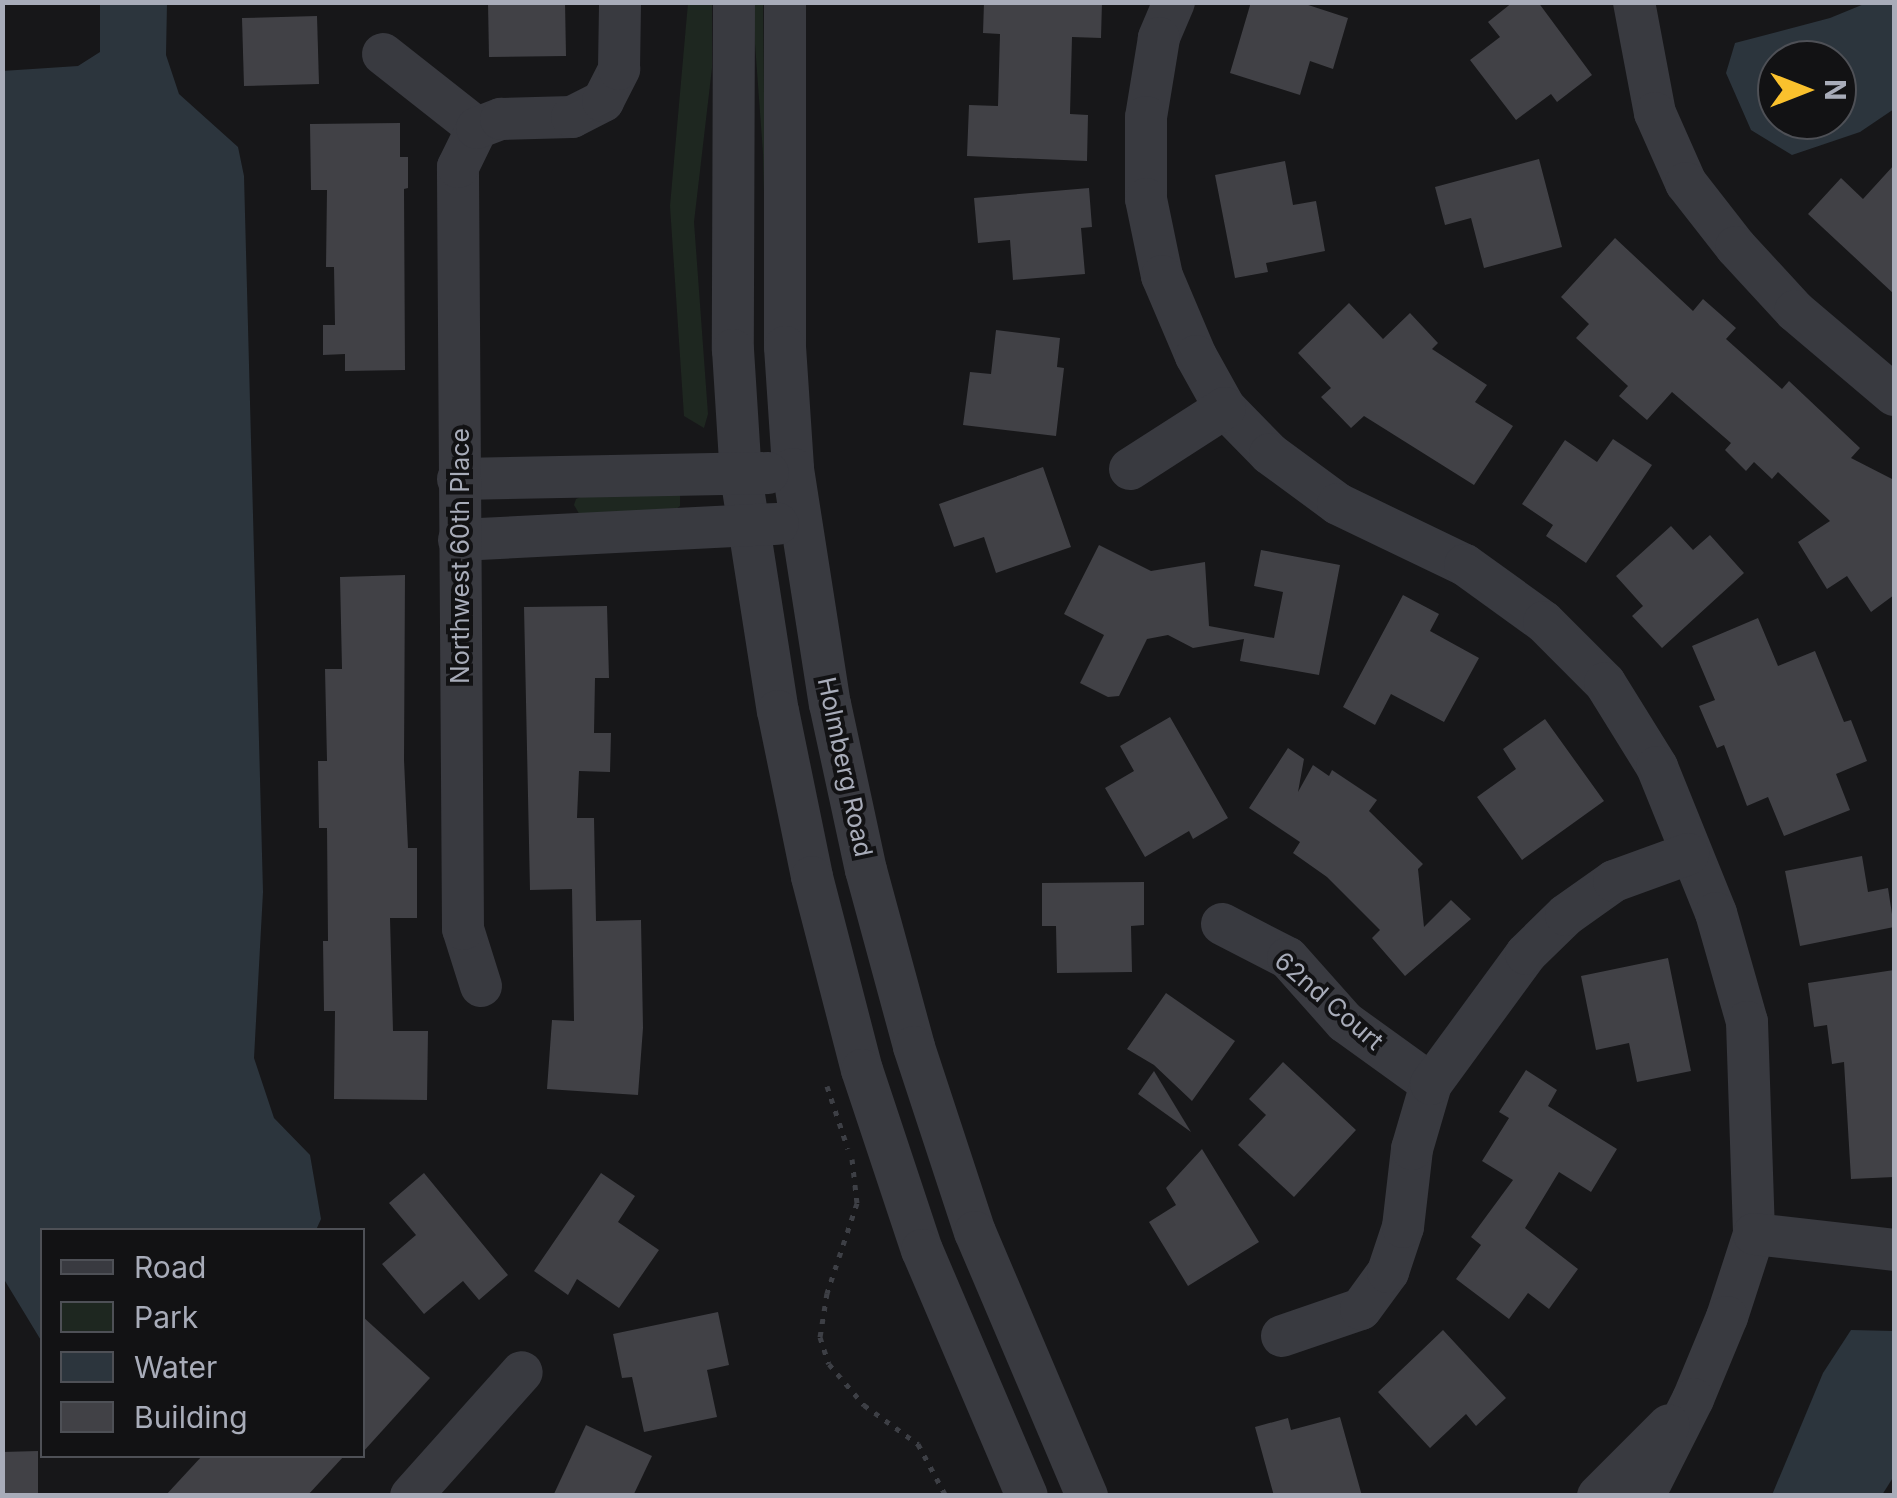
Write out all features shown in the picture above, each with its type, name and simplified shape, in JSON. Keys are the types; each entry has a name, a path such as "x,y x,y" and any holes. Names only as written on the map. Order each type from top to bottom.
{"street":[{"path":"383,54 477,128 501,120 572,117 603,101 619,70 620,2"},
{"name":"Holmberg Road","path":"734,2 733,350 741,476 778,711 812,877 862,1070 922,1250 1027,1496"},
{"name":"Holmberg Road","path":"785,2 785,348 793,470 830,704 866,870 914,1048 975,1232 1088,1496"},
{"path":"1174,2 1160,38 1146,117 1146,199 1162,276 1196,356 1225,408 1270,454 1338,504 1464,565 1544,622 1605,684 1657,768 1688,854 1716,913 1747,1022 1754,1234 1727,1318 1693,1399 1644,1496"},
{"path":"1634,2 1654,113 1686,183 1795,310 1894,396"},
{"name":"Northwest 60th Place","path":"477,128 458,167 458,479 463,929 481,986"},
{"path":"1130,470 1225,408"},
{"path":"458,479 741,476 793,470"},
{"path":"558,478 558,536"},
{"path":"459,540 750,529 801,520"},
{"path":"1282,1336 1361,1308 1388,1272 1404,1227 1412,1149 1431,1084 1526,954 1566,915 1614,881 1688,854"},
{"name":"62nd Court","path":"1222,924 1288,958 1345,1022 1431,1084"},
{"path":"1754,1234 1894,1250"},
{"path":"426,1491 522,1372"},
{"path":"1598,1496 1693,1399"}],"path":[{"path":"826,1086 853,1163 857,1202 826,1293 820,1337 829,1364 864,1405 918,1444 946,1496"}],"green space":[{"path":"688,3 712,3 712,68 694,222 708,414 704,428 684,416 670,206"},
{"path":"752,3 763,3 766,277 763,153"},
{"path":"680,492 680,506 673,511 581,517 574,505 576,499 586,495"}],"water":[{"path":"1869,2 1894,3 1894,109 1857,133 1857,40 1757,40 1757,134 1751,130 1726,73 1735,43 1830,18"},
{"path":"100,3 167,3 166,55 179,94 238,147 244,176 263,892 254,1058 274,1118 310,1155 321,1219 317,1228 40,1228 40,1339 2,1276 2,71 78,66 100,52"},
{"path":"1767,140 1836,140 1792,155"},
{"path":"1851,1330 1894,1331 1894,1476 1882,1495 1772,1495 1823,1373"}],"building":[{"path":"488,2 565,2 566,56 489,57"},
{"path":"984,2 1102,2 1101,38 1072,37 1070,114 1088,115 1087,161 967,156 969,105 998,106 1000,34 983,33"},
{"path":"1251,2 1299,2 1348,18 1333,69 1310,61 1300,95 1230,73"},
{"path":"1513,2 1538,2 1592,75 1557,102 1551,94 1516,120 1470,60 1500,37 1488,22"},
{"path":"317,16 319,84 244,86 242,18"},
{"path":"400,123 400,157 408,157 408,188 404,189 405,370 345,371 345,354 323,355 323,325 335,325 334,267 326,267 327,190 311,190 310,124"},
{"path":"1539,159 1562,247 1484,268 1471,218 1445,225 1435,187"},
{"path":"1285,161 1293,205 1316,201 1325,251 1266,263 1268,272 1235,278 1215,175"},
{"path":"1894,165 1894,294 1808,214 1841,178 1863,199"},
{"path":"1089,188 1092,227 1081,228 1085,274 1013,280 1010,240 978,243 974,198"},
{"path":"1615,238 1693,311 1703,299 1736,328 1726,339 1782,389 1789,381 1860,448 1851,458 1894,480 1894,595 1871,612 1847,576 1827,589 1798,542 1830,521 1778,472 1772,479 1754,462 1746,471 1725,450 1731,443 1672,392 1647,420 1619,396 1628,386 1576,338 1589,324 1561,297"},
{"path":"1349,303 1383,339 1410,313 1438,343 1432,349 1487,385 1475,402 1513,426 1474,485 1364,416 1351,428 1321,397 1331,388 1298,353"},
{"path":"996,330 1060,338 1057,367 1064,368 1056,436 963,425 970,372 991,374"},
{"path":"1613,439 1652,465 1586,563 1546,536 1553,525 1522,504 1565,440 1597,462"},
{"path":"1043,467 1071,547 996,573 984,537 954,547 939,504"},
{"path":"1671,526 1693,550 1710,535 1744,573 1662,648 1632,616 1643,606 1616,576"},
{"path":"1099,545 1151,571 1205,562 1209,626 1274,638 1283,592 1254,586 1261,550 1340,565 1319,675 1240,661 1244,639 1193,648 1168,635 1147,639 1119,696 1108,697 1080,683 1104,635 1064,614"},
{"path":"405,575 404,760 408,848 417,848 417,918 390,918 393,1031 428,1031 427,1100 334,1099 335,1011 324,1011 327,828 319,828 318,761 327,761 325,669 342,669 340,577"},
{"path":"1403,595 1439,614 1430,631 1479,658 1444,722 1391,694 1375,725 1343,707"},
{"path":"607,606 609,678 595,678 594,733 611,733 610,772 579,771 577,818 594,818 596,921 641,920 643,1028 638,1095 547,1089 552,1020 574,1021 572,889 530,890 524,607"},
{"path":"1758,618 1778,666 1815,651 1844,722 1851,720 1867,761 1836,774 1850,810 1784,836 1768,797 1747,806 1724,745 1717,748 1699,706 1715,700 1692,646"},
{"path":"1170,717 1228,818 1193,839 1189,831 1145,857 1105,788 1134,771 1120,746"},
{"path":"1545,719 1604,801 1522,860 1477,797 1516,769 1503,749"},
{"path":"1288,748 1304,759 1298,792 1313,765 1329,776 1332,770 1377,800 1369,811 1423,864 1418,869 1424,927 1451,900 1471,919 1405,976 1372,938 1380,930 1327,877 1293,853 1300,842 1249,808"},
{"path":"1862,856 1868,892 1888,888 1894,927 1800,946 1785,871"},
{"path":"1144,882 1144,925 1131,926 1132,972 1057,973 1056,926 1042,926 1042,883"},
{"path":"1668,958 1691,1071 1637,1082 1629,1043 1596,1050 1581,976"},
{"path":"1894,970 1894,1177 1851,1179 1844,1062 1832,1064 1827,1025 1814,1027 1808,983"},
{"path":"1166,993 1235,1041 1192,1101 1154,1065 1127,1049"},
{"path":"1283,1062 1356,1130 1294,1197 1238,1145 1266,1115 1249,1099"},
{"path":"1526,1070 1557,1090 1548,1106 1617,1149 1591,1192 1559,1172 1525,1228 1578,1269 1549,1309 1528,1293 1509,1319 1456,1279 1481,1245 1471,1237 1513,1180 1482,1161 1509,1118 1499,1112"},
{"path":"1154,1071 1191,1132 1138,1094"},
{"path":"1202,1149 1259,1242 1188,1286 1149,1222 1176,1205 1166,1188"},
{"path":"424,1173 508,1275 479,1300 463,1281 424,1314 382,1264 416,1235 389,1203"},
{"path":"601,1173 635,1196 618,1222 659,1250 619,1308 577,1279 568,1295 534,1271"},
{"path":"718,1312 729,1365 707,1370 717,1417 644,1432 632,1377 622,1378 613,1334"},
{"path":"365,1319 430,1378 365,1450"},
{"path":"1443,1330 1506,1398 1476,1426 1466,1414 1430,1448 1378,1392"},
{"path":"1340,1417 1362,1496 1274,1496 1255,1427 1288,1418 1291,1430"},
{"path":"586,1425 652,1456 633,1496 553,1496"},
{"path":"38,1451 38,1496 2,1496 2,1452"},
{"path":"200,1458 342,1458 307,1496 165,1496"}]}
